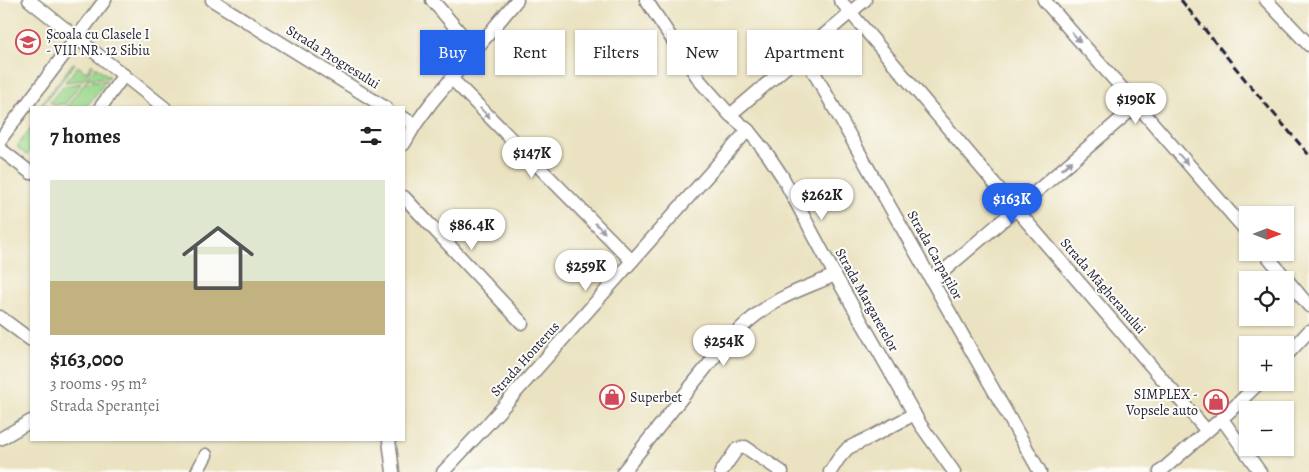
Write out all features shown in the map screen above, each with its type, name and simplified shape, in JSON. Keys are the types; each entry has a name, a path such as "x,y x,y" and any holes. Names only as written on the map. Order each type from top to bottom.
{"street":[{"path":"29,0 163,106"},
{"path":"0,140 105,0"},
{"name":"Strada Progresului","path":"212,0 383,106"},
{"path":"432,0 458,30"},
{"path":"485,38 517,0"},
{"name":"Strada Margaretelor","path":"646,0 700,81 730,115 748,130 782,176 835,275 914,413 954,472"},
{"name":"Strada Măgheranului","path":"840,0 1207,431"},
{"path":"829,30 865,0"},
{"path":"1044,0 1239,223"},
{"path":"1266,0 1309,45"},
{"path":"101,106 124,75"},
{"path":"405,142 415,125 454,75"},
{"path":"730,115 777,75"},
{"name":"Strada Carpaților","path":"815,75 1040,472"},
{"path":"451,78 632,261"},
{"path":"932,281 1137,104"},
{"path":"405,119 415,125"},
{"name":"Strada Honterus","path":"443,472 748,130"},
{"path":"0,149 30,172"},
{"path":"405,198 522,323"},
{"path":"1272,261 1309,306"},
{"path":"623,472 714,357 743,324 776,302 835,275"},
{"path":"0,317 30,339"},
{"path":"1294,347 1309,331"},
{"path":"1160,472 1222,419 1251,391"},
{"path":"830,472 848,448 914,413"},
{"path":"1222,419 1260,472"},
{"path":"0,438 30,422"},
{"path":"389,441 394,472"},
{"path":"721,472 737,449 745,447 782,472"},
{"path":"197,472 206,455"}],"green space":[{"path":"73,63 75,64 42,106 40,106"},
{"path":"92,64 94,65 83,80 65,82 78,66 86,72"},
{"path":"96,67 109,76 110,77 86,79"},
{"path":"107,80 87,106 67,106 85,82"},
{"path":"81,83 65,104 56,106 50,102 63,86"},
{"path":"30,128 30,150 27,155 18,148 18,145"}],"railway":[{"path":"1181,0 1309,155"}],"place":[{"name":"Școala cu Clasele I - VIII NR. 12 Sibiu","path":"28,42"},
{"name":"Superbet","path":"612,397"},
{"name":"SIMPLEX - Vopsele auto","path":"1216,402"}]}
